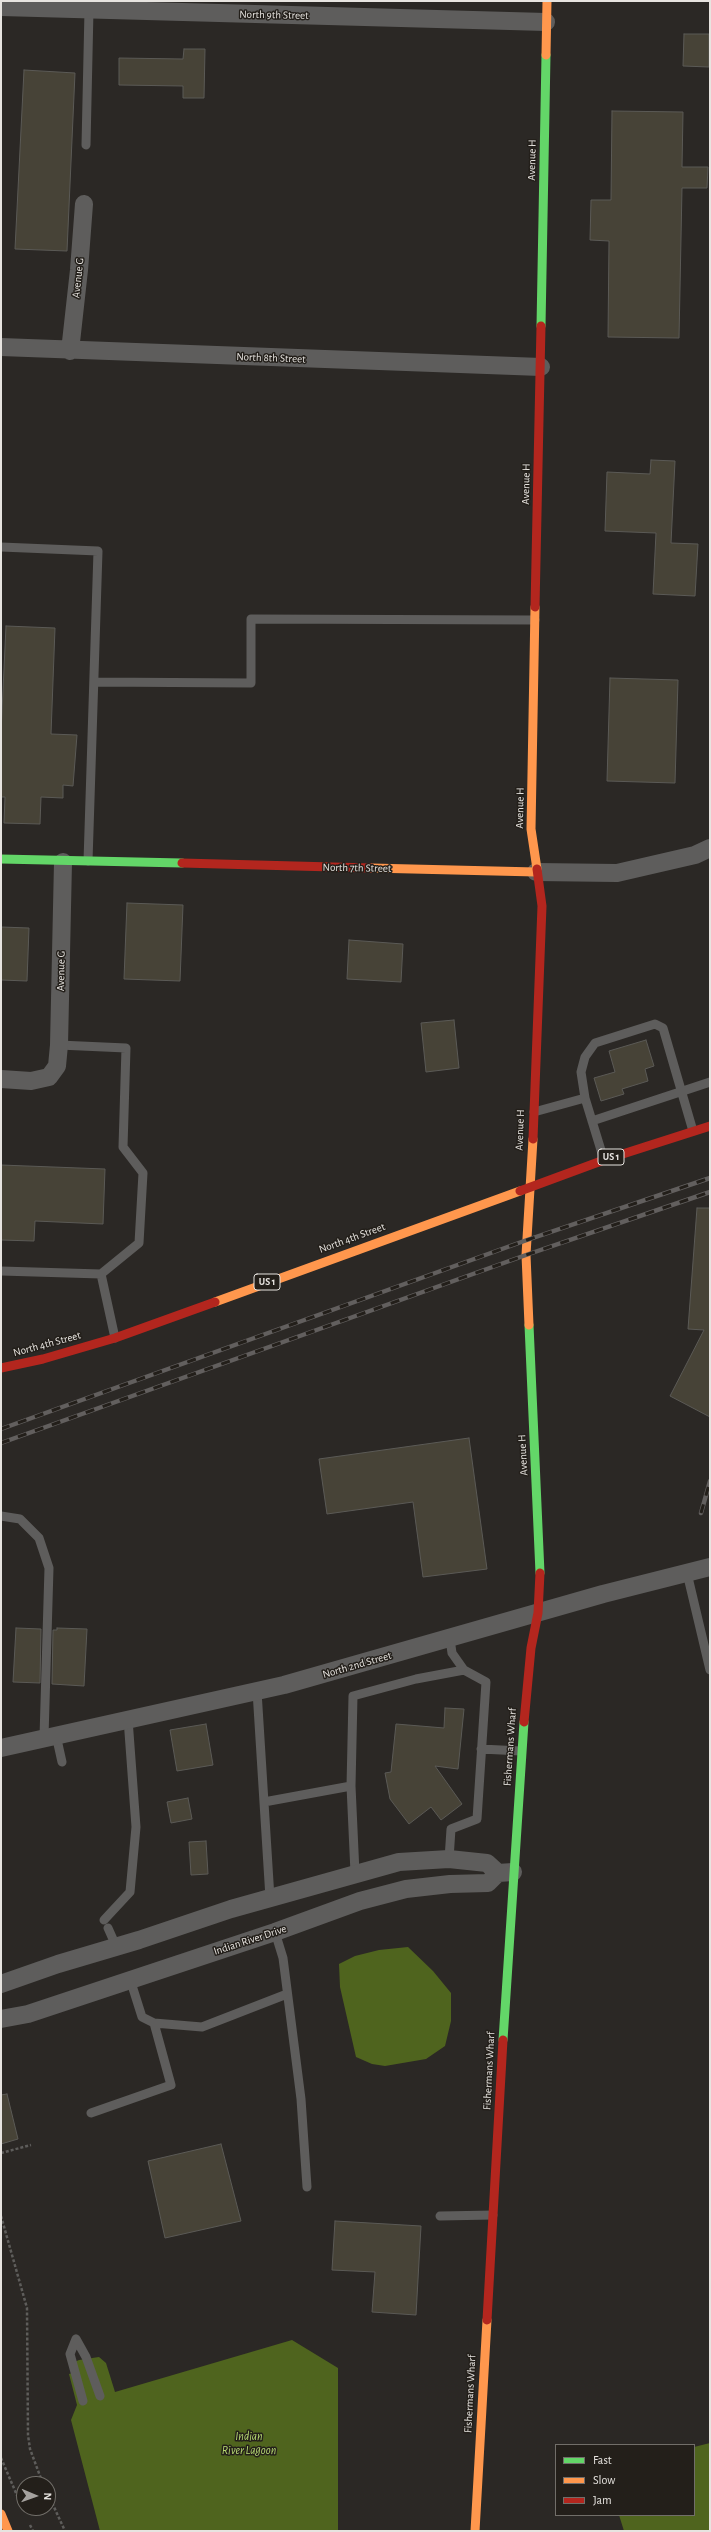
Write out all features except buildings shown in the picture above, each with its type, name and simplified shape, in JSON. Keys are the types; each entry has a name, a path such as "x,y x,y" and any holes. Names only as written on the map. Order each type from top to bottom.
{"street":[{"name":"Avenue H","path":"538,1613 540,1562 526,1255 531,1186 542,906 531,829 547,1"},
{"name":"North 9th Street","path":"1,7 546,22"},
{"name":"Avenue G","path":"70,351 79,270 84,204"},
{"name":"North 8th Street","path":"1,348 541,367"},
{"name":"North 7th Street","path":"1,859 63,862 536,872 616,872 695,855 710,848"},
{"name":"Avenue G","path":"1,1079 30,1080 49,1077 57,1066 60,1045 63,862"},
{"name":"North 4th Street","path":"1,1368 43,1359 115,1338 531,1186 604,1160 710,1126"},
{"name":"North 2nd Street","path":"1,1748 257,1691 710,1567"},
{"name":"Fishermans Wharf","path":"475,2531 493,2215 506,1872 522,1751 530,1648 538,1613"},
{"path":"1,1983 270,1898 355,1873 399,1862 449,1859 487,1863 506,1872"},
{"name":"Indian River Drive","path":"1,2019 28,2014 275,1932 360,1901 406,1889 450,1884 488,1883 506,1872"},
{"path":"1,2514 8,2531"}],"lane":[{"path":"86,145 89,10"},
{"path":"1,547 98,552 88,862"},
{"path":"94,682 251,683 251,619 535,620"},
{"path":"604,1160 585,1098 582,1072 586,1057 595,1043 655,1024 663,1028 693,1132"},
{"path":"1,1270 101,1274 139,1243 143,1173 124,1148 126,1048 60,1045"},
{"path":"592,1121 710,1082"},
{"path":"533,1113 585,1098"},
{"path":"101,1274 115,1338"},
{"path":"1,1516 20,1519 40,1538 49,1568 50,1736 62,1762"},
{"path":"687,1573 710,1670"},
{"path":"449,1859 451,1830 477,1819 486,1682 464,1670 452,1653 450,1639"},
{"path":"355,1873 351,1786 353,1696 416,1679 464,1670"},
{"path":"257,1691 270,1898"},
{"path":"116,1946 106,1924 130,1892 136,1826 128,1719"},
{"path":"481,1749 522,1751"},
{"path":"264,1802 351,1786"},
{"path":"275,1932 283,1958 301,2099 307,2187"},
{"path":"130,1979 142,2017 154,2024 202,2027 287,1994"},
{"path":"92,2113 171,2085 154,2024"},
{"path":"440,2216 493,2215"},
{"path":"83,2401 70,2354 76,2339 86,2356 100,2396"}],"path":[{"path":"1,2153 32,2145"},
{"path":"1,2216 27,2308 28,2436 30,2450 40,2476"},
{"path":"1,2458 16,2493"},
{"path":"56,2511 65,2531"},
{"path":"29,2524 33,2531"}],"water":[{"path":"408,1947 433,1971 451,1993 451,2021 445,2046 426,2059 385,2066 372,2064 356,2057 340,1987 339,1964 355,1956 379,1950"},
{"name":"Indian River Lagoon","path":"292,2340 338,2368 338,2531 100,2531 71,2420 77,2405 69,2374 73,2373 70,2364 79,2360 99,2357 106,2363 115,2392"},
{"path":"710,2443 710,2531 624,2531 619,2516 695,2516 695,2447"}],"railway":[{"path":"1,1429 527,1240 710,1178"},
{"path":"1,1443 526,1255 710,1192"},
{"path":"701,1513 710,1481"}],"traffic: fast":[{"path":"541,326 546,55"},
{"path":"1,859 182,863"},
{"path":"529,1325 540,1573"},
{"path":"503,2040 524,1722"}],"traffic: slow":[{"path":"546,55 547,1"},
{"path":"535,607 531,829 537,869"},
{"path":"371,868 536,872"},
{"path":"529,1325 526,1255 533,1139"},
{"path":"215,1302 520,1191"},
{"path":"475,2531 487,2320"},
{"path":"1,2514 8,2531"}],"traffic: jam":[{"path":"535,607 541,326"},
{"path":"182,863 371,868"},
{"path":"533,1139 542,906 537,869"},
{"path":"520,1191 604,1160 710,1126"},
{"path":"1,1368 43,1359 115,1338 215,1302"},
{"path":"524,1722 531,1648 538,1613 540,1573"},
{"path":"487,2320 503,2040"}]}
